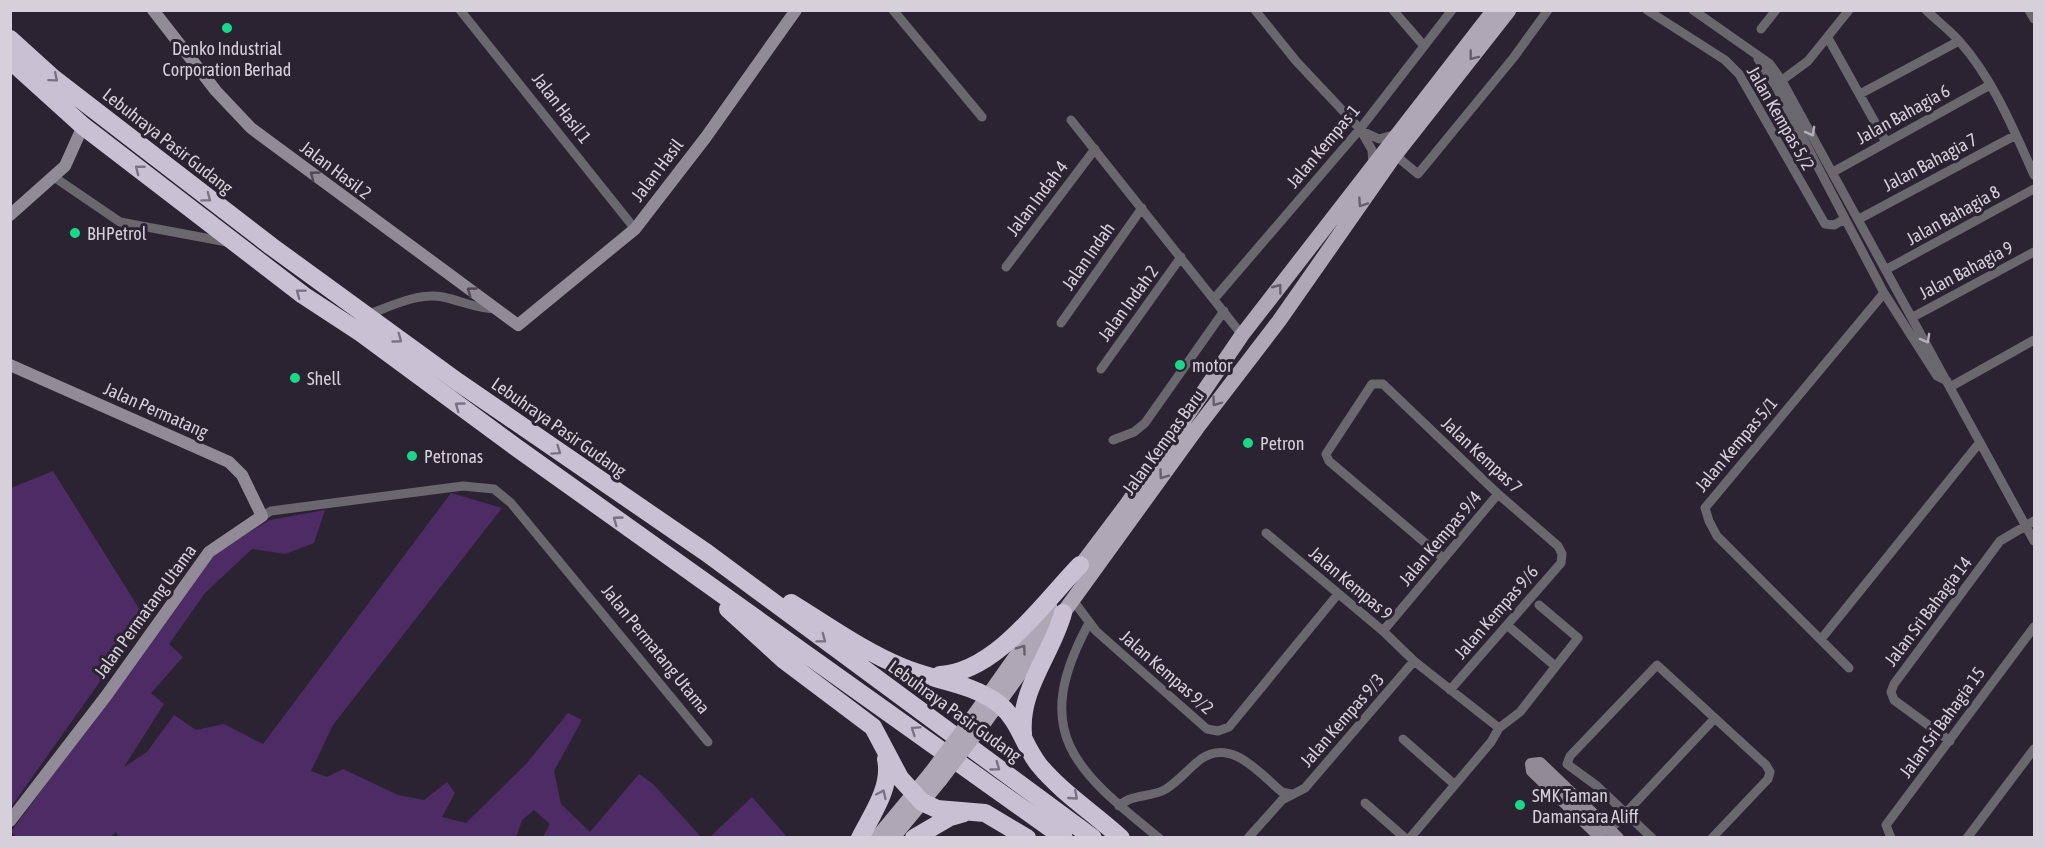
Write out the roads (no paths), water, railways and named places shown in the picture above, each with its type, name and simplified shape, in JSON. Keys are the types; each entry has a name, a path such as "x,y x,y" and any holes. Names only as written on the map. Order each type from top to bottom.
{"highway":[{"name":"Lebuhraya Pasir Gudang","path":"10,39 53,78 160,162 458,382 707,553 1094,837"},
{"path":"10,60 84,126 303,296 361,333 1064,837"},
{"path":"666,553 784,660 873,727 900,778 918,799 937,809 985,813 1027,837"},
{"path":"707,553 858,644 900,666 926,676 963,685 993,700 1014,719 1038,764 1121,837"},
{"path":"926,676 960,672 989,658 1080,565"},
{"path":"1023,734 1022,720 1027,697 1068,606"},
{"path":"860,837 886,784 889,771 884,746"},
{"path":"914,837 950,817 971,811"}],"main road":[{"name":"Jalan Kempas Baru","path":"993,700 1080,565 1127,504 1242,335 1494,10"},
{"name":"Jalan Kempas Baru","path":"892,837 980,717 1068,606 1303,287 1395,155 1509,10"},
{"path":"1242,335 1252,335 1264,330 1288,299 1303,287"},
{"name":"Jalan Kempas Baru","path":"877,837 918,799"}],"street":[{"name":"Jalan Hasil 1","path":"460,10 635,229"},
{"name":"Jalan Hasil","path":"518,325 635,229 796,10"},
{"path":"893,10 982,117"},
{"path":"1255,10 1296,61 1360,129 1372,150 1373,165"},
{"path":"1393,10 1424,46"},
{"name":"Jalan Kempas 1","path":"1214,299 1360,129 1452,10"},
{"path":"1395,155 1418,174 1514,57 1548,10"},
{"name":"Jalan Kempas 5/2","path":"1647,10 1725,60 1739,74 1825,224 1834,225 1845,219"},
{"path":"1693,10 1770,64 1845,219 1884,293 1936,376 1948,384"},
{"path":"1761,29 1776,10"},
{"path":"1779,83 1805,64 1849,10"},
{"path":"1926,10 1959,41 1990,85 2034,175"},
{"path":"2029,10 2034,19"},
{"name":"Jalan Hasil 2","path":"155,14 216,91 251,128 518,325"},
{"path":"1828,38 1886,142"},
{"path":"1860,94 1959,41"},
{"path":"1779,83 1833,172 1980,442 2030,524 2034,541"},
{"name":"Jalan Bahagia 6","path":"1833,172 1990,85"},
{"path":"1071,120 1242,335"},
{"path":"10,215 65,166 84,126"},
{"path":"1360,129 1379,139 1400,132"},
{"name":"Jalan Bahagia 7","path":"1859,219 2016,135"},
{"name":"Jalan Indah 4","path":"1006,267 1095,149"},
{"path":"54,177 120,222 235,243"},
{"name":"Jalan Bahagia 8","path":"1887,269 2034,189"},
{"name":"Jalan Indah","path":"1061,323 1142,208"},
{"name":"Jalan Bahagia 9","path":"1913,317 2034,252"},
{"name":"Jalan Indah 2","path":"1101,369 1181,257"},
{"name":"Jalan Kempas 5/1","path":"1849,668 1822,638 1717,536 1709,521 1706,508 1884,293"},
{"path":"367,315 417,298 440,296 479,309 496,309"},
{"path":"1225,313 1243,320 1257,316"},
{"path":"1113,440 1134,432 1145,423 1225,313"},
{"path":"1948,384 2034,340"},
{"name":"Jalan Permatang","path":"10,365 229,462 242,475 262,516"},
{"name":"Jalan Kempas 7","path":"1443,558 1329,461 1326,454 1365,393 1377,382 1383,384 1498,494 1558,546 1562,554"},
{"path":"1822,638 1980,442"},
{"name":"Jalan Permatang Utama","path":"10,821 106,696 209,552 271,511 404,492 463,486 494,489 511,502 708,742"},
{"name":"Jalan Kempas 9/4","path":"1383,632 1498,494"},
{"name":"Jalan Sri Bahagia 14","path":"1950,741 1893,700 1891,692 1894,684 2000,542 2030,524"},
{"name":"Jalan Kempas 9","path":"1266,533 1414,661 1499,728"},
{"name":"Jalan Kempas 9/6","path":"1450,690 1561,563 1562,554"},
{"name":"Jalan Kempas 9/2","path":"1068,606 1207,729 1218,731 1230,727 1338,594"},
{"path":"1410,837 1491,742 1499,728 1520,712 1578,638 1539,605"},
{"path":"1089,623 1064,686 1061,709 1069,749 1078,762 1119,806 1159,837"},
{"path":"1507,625 1555,666"},
{"name":"Jalan Sri Bahagia 15","path":"1891,837 1886,831 1886,825 2034,627"},
{"name":"Jalan Kempas 9/3","path":"1248,837 1273,809 1291,794 1305,788 1414,661"},
{"path":"1652,837 1567,764 1570,756 1657,665 1770,772 1767,779 1712,837"},
{"path":"1608,836 1626,813 1715,718"},
{"path":"1404,739 1454,784"},
{"path":"1967,837 2034,750"},
{"path":"1119,806 1132,798 1164,790 1202,758 1219,751 1238,755 1282,792 1291,794"},
{"path":"1540,763 1608,836 1532,771 1531,764 1540,763"},
{"path":"1365,803 1405,837"}],"place":[{"name":"Denko Industrial Corporation Berhad","path":"227,28"},
{"name":"BHPetrol","path":"75,233"},
{"name":"motor","path":"1180,365"},
{"name":"Shell","path":"295,378"},
{"name":"Petron","path":"1248,443"},
{"name":"Petronas","path":"412,456"},
{"name":"SMK Taman Damansara Aliff","path":"1520,805"}]}
